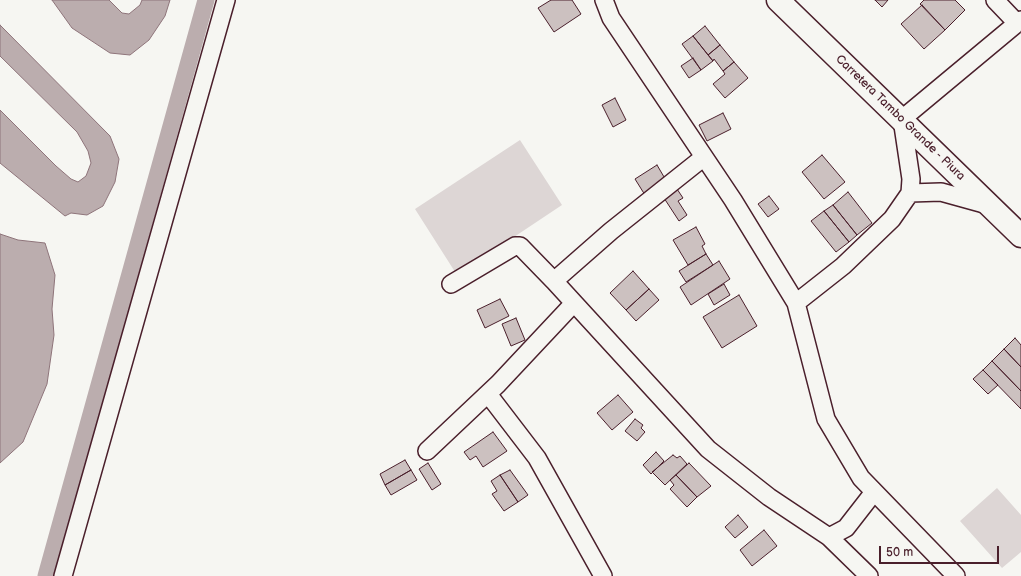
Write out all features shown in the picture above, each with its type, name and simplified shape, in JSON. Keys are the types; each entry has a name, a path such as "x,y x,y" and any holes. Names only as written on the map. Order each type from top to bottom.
{"main road":[{"name":"Carretera Tambo Grande - Piura","path":"778,0 1021,236"}],"street":[{"path":"63,576 226,0"},
{"path":"604,0 611,18 704,157 796,303 826,419 861,478 956,576"},
{"path":"796,303 842,266 886,224 910,193 911,179 902,119 1019,22 995,0"},
{"path":"554,281 611,231 704,157"},
{"path":"910,193 941,192 990,205"},
{"path":"451,284 515,246 520,246 708,449 769,497 829,537 869,576"},
{"path":"427,451 488,394 574,303"},
{"path":"488,394 537,458 604,576"},
{"path":"829,537 846,528 874,492"}],"shaded area":[{"path":"52,0 109,0 122,13 129,14 140,5 142,0 170,0 165,16 149,40 130,55 110,53 72,28"},
{"path":"0,25 110,136 119,159 115,182 103,206 87,215 71,213 65,216 0,163 0,110 71,179 78,182 86,176 91,163 88,151 77,132 0,56"},
{"path":"520,140 562,205 457,275 415,209"},
{"path":"0,234 18,240 45,243 55,275 52,309 54,335 47,384 23,442 0,463"},
{"path":"997,488 1021,515 1021,552 1002,568 960,521"}],"building":[{"path":"551,0 572,0 581,14 554,32 538,8"},
{"path":"875,0 888,0 882,7"},
{"path":"924,0 955,0 965,10 945,30 920,4"},
{"path":"922,5 945,30 924,49 901,24"},
{"path":"705,26 720,45 708,55 693,36"},
{"path":"693,36 713,61 701,70 682,44"},
{"path":"720,45 734,62 723,71 714,59 713,61 708,55"},
{"path":"693,58 701,70 689,78 681,66"},
{"path":"734,62 748,78 725,98 713,84 725,74 723,71"},
{"path":"615,98 626,120 613,127 602,105"},
{"path":"723,113 731,129 707,141 699,125"},
{"path":"822,155 845,182 824,199 802,172"},
{"path":"657,165 667,182 645,195 635,179"},
{"path":"677,189 683,198 678,201 687,215 679,221 664,198"},
{"path":"848,192 872,223 857,235 833,205"},
{"path":"769,196 779,209 768,217 758,204"},
{"path":"833,205 857,235 849,242 824,211"},
{"path":"824,211 849,242 836,252 811,221"},
{"path":"696,227 705,244 702,246 706,254 688,265 673,240"},
{"path":"706,254 713,265 686,282 679,271"},
{"path":"719,261 730,279 691,305 680,287"},
{"path":"633,271 649,289 626,310 610,293"},
{"path":"724,284 730,295 714,305 708,294"},
{"path":"649,289 659,300 636,321 626,310"},
{"path":"739,295 757,326 722,348 703,317"},
{"path":"500,299 509,316 485,328 477,310"},
{"path":"516,318 525,340 511,346 502,324"},
{"path":"1015,338 1021,345 1021,367 1004,349"},
{"path":"1004,349 1021,367 1021,391 992,361"},
{"path":"992,361 1021,391 1021,409 983,370"},
{"path":"983,370 998,385 988,394 973,379"},
{"path":"618,395 633,412 612,430 597,413"},
{"path":"635,419 643,425 641,428 645,432 637,441 625,431"},
{"path":"493,432 507,451 483,467 476,456 470,460 464,452"},
{"path":"656,452 664,461 651,474 643,465"},
{"path":"673,455 677,458 680,456 687,464 665,485 652,472"},
{"path":"405,460 411,470 385,485 380,474"},
{"path":"428,463 441,484 432,490 419,469"},
{"path":"689,463 711,486 697,497 676,475"},
{"path":"411,470 417,480 391,495 385,485"},
{"path":"510,470 528,495 518,502 500,475"},
{"path":"500,475 518,502 504,511 492,494 497,491 491,481"},
{"path":"676,475 697,497 687,507 670,489 674,485 670,480"},
{"path":"738,515 748,527 735,538 725,527"},
{"path":"764,530 777,546 752,566 740,550"}],"waterway":[{"path":"46,576 206,0"}]}
